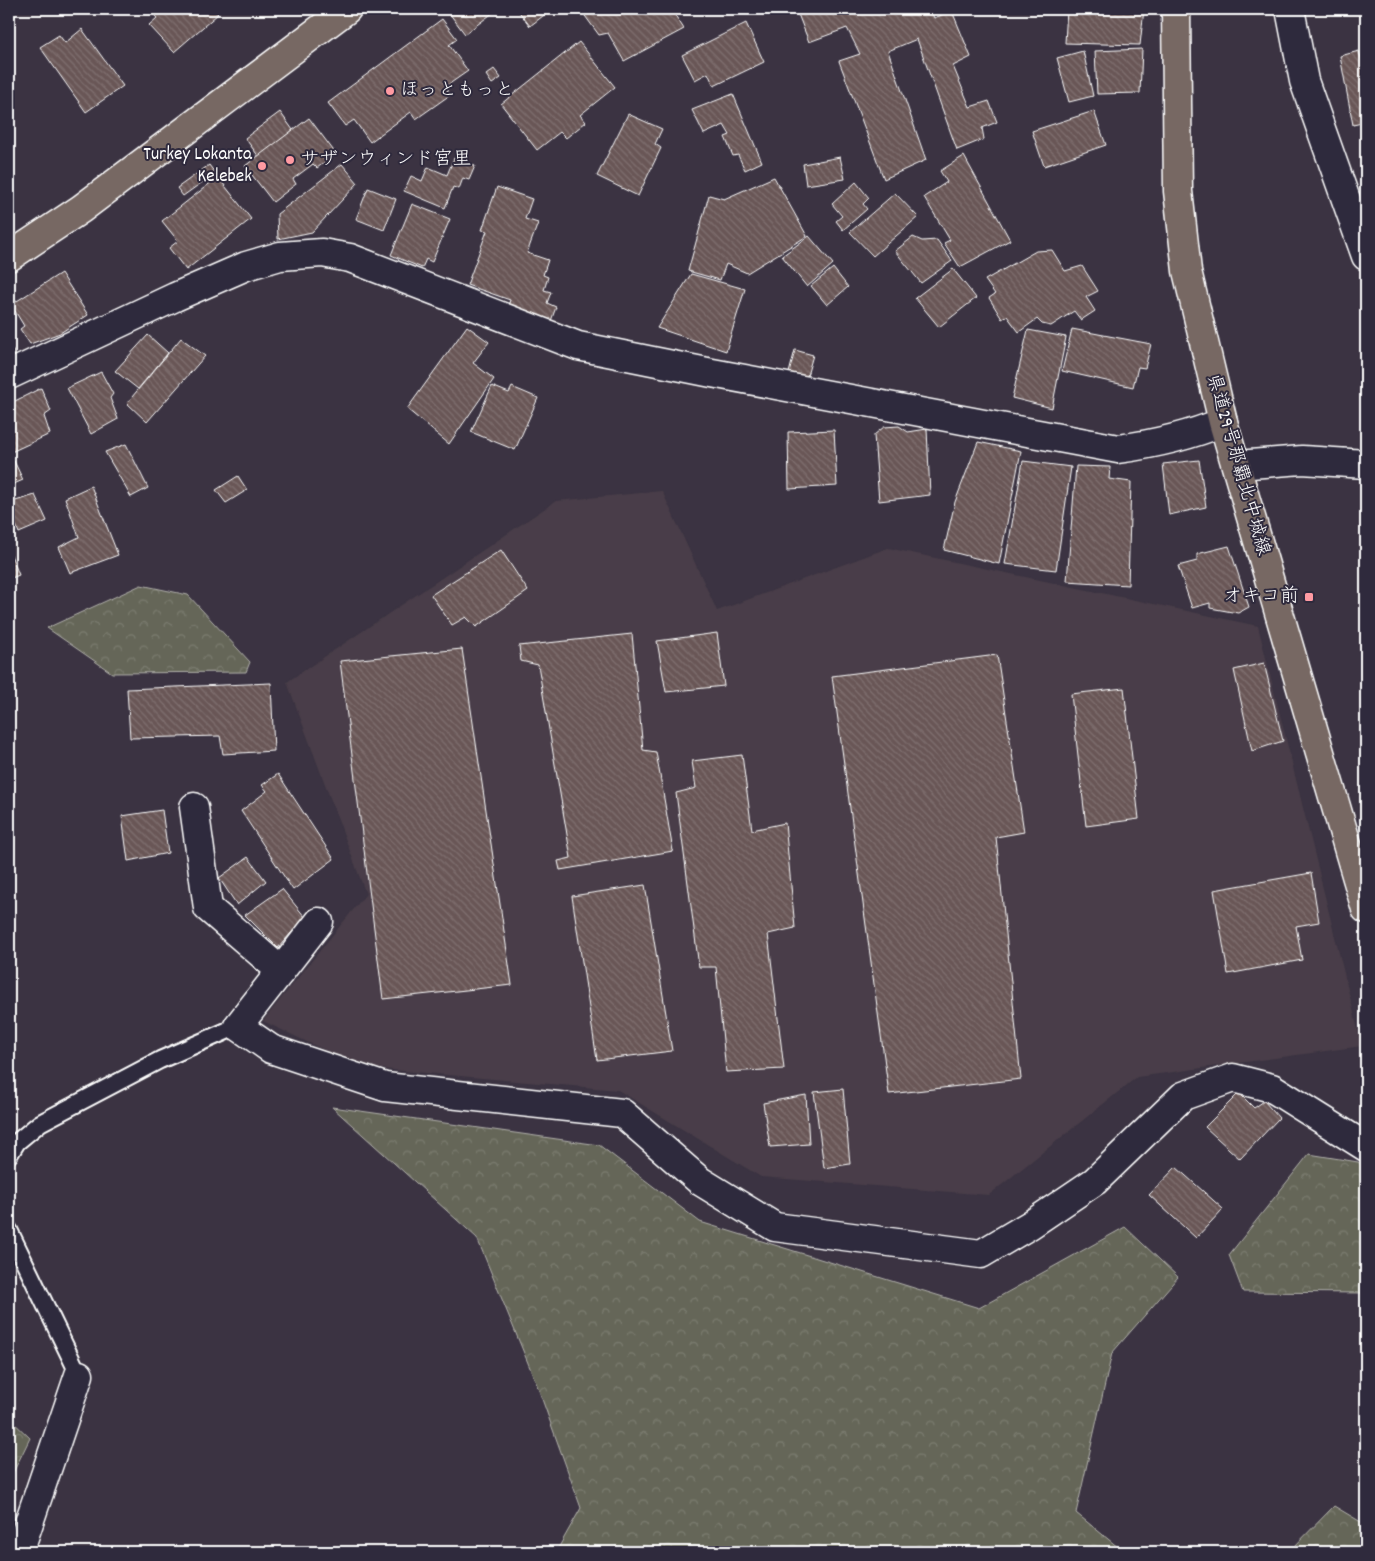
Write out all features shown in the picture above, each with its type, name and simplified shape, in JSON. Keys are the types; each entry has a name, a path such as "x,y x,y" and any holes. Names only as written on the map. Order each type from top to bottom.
{"main road":[{"path":"10,255 88,204 347,9"},
{"name":"県道29号那覇北中城線","path":"1176,9 1176,148 1178,191 1189,280 1223,422 1366,909"}],"street":[{"path":"1290,9 1304,81 1366,256"},
{"path":"9,375 175,297 246,266 280,256 322,253 350,258 578,346 1099,446 1118,449 1158,443 1199,432 1223,422"},
{"path":"1237,465 1302,460 1366,464"},
{"path":"194,807 208,908 281,971"},
{"path":"318,922 238,1026 271,1049 386,1087 622,1113 700,1181 775,1227 981,1254 1030,1225 1095,1181 1184,1096 1233,1078 1272,1088 1366,1146"},
{"path":"19,1552 79,1375"}],"lane":[{"path":"9,1155 17,1142 40,1124 160,1060 238,1026"},
{"path":"9,1230 79,1375"}],"shaded area":[{"path":"662,491 717,611 888,548 1258,626 1362,1046 1137,1077 989,1195 761,1177 618,1090 360,1067 263,1021 366,894 287,682 556,501"}],"green space":[{"path":"141,585 188,595 250,662 246,672 112,673 47,628"},
{"path":"332,1107 599,1145 700,1222 979,1308 1125,1227 1178,1277 1112,1353 1076,1513 1124,1552 556,1552 581,1508 537,1385 477,1238"},
{"path":"1309,1154 1358,1162 1366,1168 1366,1293 1243,1292 1229,1255"},
{"path":"9,1418 30,1438 9,1481"},
{"path":"1334,1506 1366,1525 1366,1552 1289,1552"}],"building":[{"path":"149,9 213,9 218,14 174,52 149,25 157,18"},
{"path":"446,9 498,9 465,34"},
{"path":"517,9 552,9 530,26"},
{"path":"580,9 671,9 684,29 624,61 608,33 599,35"},
{"path":"796,9 930,9 934,18 952,11 971,57 953,66 970,107 989,101 997,122 982,128 984,139 957,150 917,39 888,51 926,160 884,179 839,61 860,54 847,28 809,42"},
{"path":"1067,9 1144,9 1140,45 1065,43"},
{"path":"442,19 457,39 449,45 468,71 445,87 450,95 416,119 411,112 370,142 354,120 345,126 328,103"},
{"path":"746,23 764,62 714,86 708,73 695,80 682,55"},
{"path":"82,29 123,86 86,112 40,47 59,35 65,43"},
{"path":"579,42 615,87 580,115 586,122 566,138 560,132 537,150 501,104"},
{"path":"1142,49 1140,93 1097,94 1095,51"},
{"path":"1083,51 1093,96 1069,102 1057,58"},
{"path":"1359,51 1366,72 1366,122 1353,125 1340,56"},
{"path":"494,69 501,78 492,84 486,75"},
{"path":"733,94 762,162 745,170 738,155 733,156 725,137 730,135 724,125 704,134 692,110"},
{"path":"1094,111 1106,145 1044,166 1032,131"},
{"path":"280,112 293,130 259,157 245,138"},
{"path":"628,114 662,129 655,144 661,148 638,196 597,176"},
{"name":"サザンウィンド宮里","path":"309,118 336,154 317,168 313,164 293,179 296,184 273,202 245,166"},
{"path":"964,156 1010,240 960,267 944,243 950,240 924,197 947,182 940,171"},
{"path":"840,157 845,179 806,185 803,164"},
{"path":"454,158 475,166 469,180 463,178 459,189 453,187 445,208 404,191 411,176 422,181 428,167 447,175"},
{"path":"342,164 358,183 312,232 278,239 277,214"},
{"path":"209,165 215,173 183,196 177,188"},
{"path":"218,177 251,219 186,270 169,248 178,241 162,221"},
{"path":"774,177 807,236 747,273 726,264 720,280 688,271 709,195 724,199"},
{"path":"856,182 869,198 863,204 867,209 843,230 836,221 842,216 832,204"},
{"path":"497,187 532,199 525,219 538,223 527,253 548,260 543,275 548,277 544,290 551,292 547,303 556,307 551,321 508,306 510,300 467,285 487,231 482,230"},
{"path":"368,188 396,199 384,230 356,219"},
{"path":"895,193 918,217 873,256 850,232"},
{"path":"412,204 450,219 432,262 426,259 422,268 391,255"},
{"path":"809,236 833,264 807,287 782,256"},
{"path":"913,237 922,241 937,240 952,261 921,283 895,251"},
{"path":"1052,250 1065,271 1082,266 1098,291 1086,297 1095,311 1081,320 1074,311 1051,326 1042,324 1037,319 1019,332 1007,316 1002,319 989,298 995,294 985,280 1036,251"},
{"path":"833,268 848,287 827,305 811,286"},
{"path":"953,269 976,298 939,327 915,298"},
{"path":"61,273 88,315 60,333 30,344 20,329 24,326 15,311 9,313 9,306"},
{"path":"691,274 745,289 726,351 657,328"},
{"path":"467,326 489,342 473,363 494,379 449,444 407,409"},
{"path":"1072,329 1151,344 1145,368 1138,367 1133,387 1062,371"},
{"path":"1028,330 1066,337 1052,408 1012,398"},
{"path":"9,331 13,340 9,343"},
{"path":"148,335 168,353 138,389 115,371"},
{"path":"181,338 205,356 147,422 127,403"},
{"path":"9,343 14,353 9,356"},
{"path":"795,350 813,355 806,379 789,373"},
{"path":"101,372 113,394 110,398 118,419 91,434 67,388"},
{"path":"492,386 509,393 512,387 538,398 515,450 471,432"},
{"path":"41,388 51,411 44,416 50,434 9,453 9,404"},
{"path":"899,426 908,432 927,429 930,495 879,501 874,435 884,427"},
{"path":"834,430 837,486 789,489 788,432"},
{"path":"978,442 1021,451 999,564 944,550 955,502"},
{"path":"126,444 148,488 131,497 105,452"},
{"path":"1199,460 1206,507 1169,515 1163,464"},
{"path":"14,461 23,480 9,486 9,463"},
{"path":"1023,461 1071,467 1056,570 1005,564"},
{"path":"1076,466 1110,467 1109,479 1131,482 1128,585 1067,581"},
{"path":"238,476 247,490 226,503 216,490"},
{"path":"91,486 118,555 70,573 59,547 79,537 65,498"},
{"path":"35,495 47,521 19,533 9,509 9,503"},
{"path":"1229,546 1249,607 1238,613 1210,608 1210,603 1192,608 1178,566 1197,561 1197,554"},
{"path":"9,550 19,575 9,579"},
{"path":"501,550 528,591 476,627 466,617 452,625 431,595"},
{"path":"717,633 724,686 666,692 657,641"},
{"path":"632,634 643,750 656,752 673,851 560,870 558,861 571,858 538,665 521,661 519,646"},
{"path":"462,649 512,985 383,999 340,661"},
{"path":"997,655 1024,832 996,837 1021,1079 889,1094 832,676"},
{"path":"1264,663 1283,741 1252,751 1234,670"},
{"path":"271,683 274,751 223,754 220,736 130,738 127,689"},
{"path":"1124,688 1139,819 1086,826 1071,694"},
{"path":"742,755 752,830 785,823 795,928 768,934 784,1069 726,1072 716,967 699,967 676,793 696,788 692,761"},
{"path":"278,774 334,859 293,890 241,811 267,791 262,785"},
{"path":"162,810 168,853 128,861 122,816"},
{"path":"248,857 266,881 237,905 219,878"},
{"path":"1311,873 1319,922 1296,926 1302,960 1228,974 1214,890"},
{"path":"645,885 672,1051 597,1060 572,896"},
{"path":"282,889 305,917 278,948 245,915"},
{"path":"843,1089 850,1164 824,1168 814,1092"},
{"path":"1239,1093 1254,1108 1264,1101 1279,1118 1240,1159 1205,1127"},
{"path":"806,1095 809,1144 770,1147 763,1103"},
{"path":"1176,1167 1223,1209 1196,1238 1149,1195"}],"place":[{"name":"ほっともっと","path":"390,91"},
{"name":"サザンウィンド宮里","path":"290,160"},
{"name":"Turkey Lokanta Kelebek","path":"262,166"},
{"name":"オキコ前","path":"1309,597"}]}
